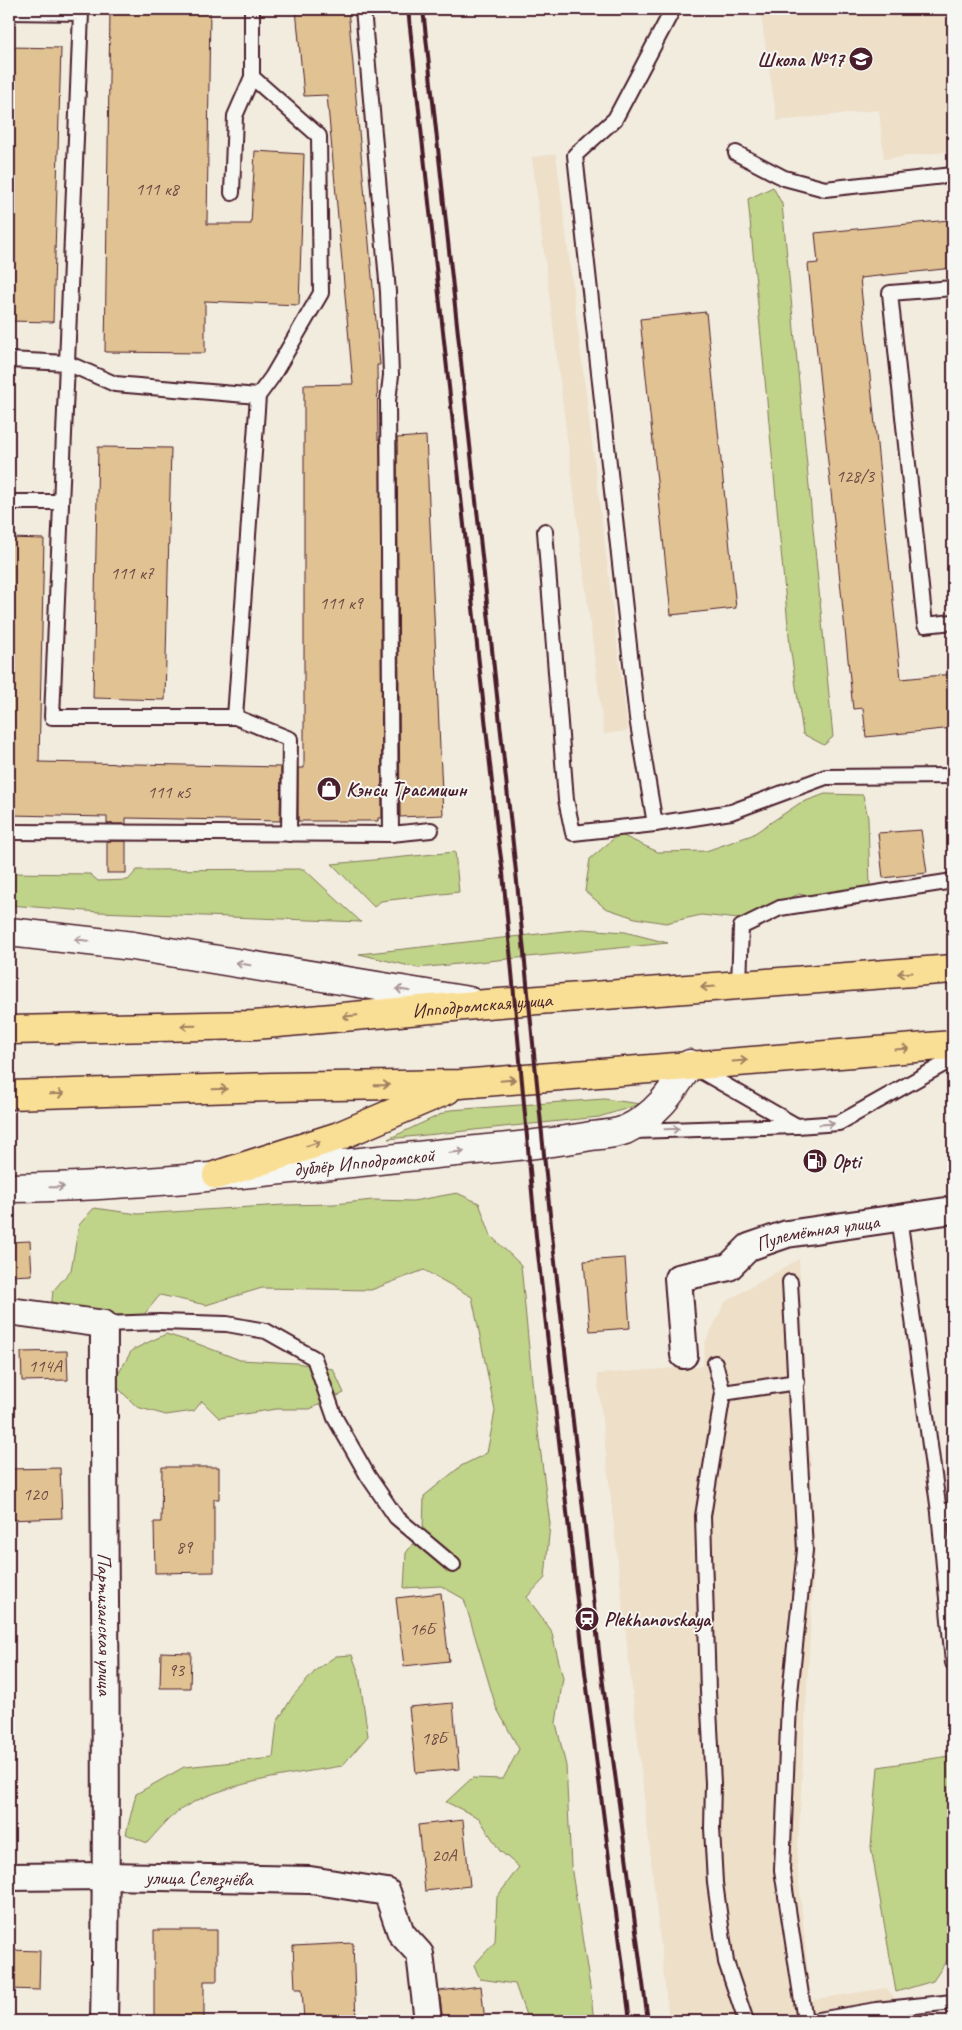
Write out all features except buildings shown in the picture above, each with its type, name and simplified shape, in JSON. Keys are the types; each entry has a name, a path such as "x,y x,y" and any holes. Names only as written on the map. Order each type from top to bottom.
{"highway":[{"name":"Ипподромская улица","path":"9,1030 255,1025 486,1004 953,969"},
{"path":"9,1095 460,1084 690,1064 953,1045"},
{"path":"216,1175 338,1136 460,1084"}],"street":[{"path":"9,932 133,946 486,1004"},
{"name":"дублёр Ипподромской","path":"9,1188 74,1187 216,1175 490,1149 570,1140 623,1131 646,1118 666,1101 690,1064"},
{"name":"Пулемётная улица","path":"684,1355 678,1278 729,1267 749,1247 787,1234 899,1216 953,1210"},
{"path":"9,1311 104,1324"},
{"name":"Партизанская улица","path":"104,1324 107,1876 104,2021"},
{"name":"улица Селезнёва","path":"9,1877 107,1876 310,1880 387,1892 401,1933 420,1954 428,2021"}],"lane":[{"path":"232,193 235,116 252,77 252,9"},
{"path":"363,9 387,283 391,375 388,401 392,834"},
{"path":"655,824 637,718 575,155 615,119 673,9"},
{"path":"9,12 82,11 52,717 235,717 290,738 289,834"},
{"path":"235,717 258,396 272,377 322,293 320,136 252,77"},
{"path":"736,153 784,178 825,189 953,175"},
{"path":"953,288 890,293 925,625 953,622"},
{"path":"9,360 67,362 115,384 258,396"},
{"path":"9,502 61,502"},
{"path":"545,531 566,800 573,833 655,824 731,812 826,777 953,776"},
{"path":"9,832 392,834 431,830"},
{"path":"739,985 741,927 780,908 953,882"},
{"path":"623,1131 839,1123 953,1059"},
{"path":"690,1064 797,1126"},
{"path":"899,1216 939,1512 953,1663"},
{"path":"790,1282 805,1550 789,1704 782,1870 805,2021"},
{"path":"104,1324 160,1322 227,1324 266,1331 314,1358 335,1418 368,1476 396,1517 453,1565"},
{"path":"715,1363 723,1393 703,1516 708,1690 713,1783 712,1828 715,1883 726,1962 746,2021"},
{"path":"723,1393 797,1382"},
{"path":"939,1512 953,1510"},
{"path":"813,2021 877,2016 953,2002"}],"shaded area":[{"name":"Школа №17","path":"760,9 953,9 953,151 884,159 879,110 777,121"},
{"path":"556,154 628,731 604,734 532,157"},
{"path":"799,1259 815,1546 797,1863 811,2000 886,1988 916,2021 669,2021 597,1374 703,1366 705,1343 725,1302"}],"green space":[{"path":"773,187 782,204 833,737 824,745 803,734 790,646 748,199"},
{"path":"825,794 863,795 868,818 870,887 855,906 799,894 765,910 739,919 701,915 666,923 635,918 605,908 585,891 590,859 619,834 658,852 706,851 752,835 800,803"},
{"path":"455,852 459,892 381,901 374,907 332,864"},
{"path":"304,869 361,922 99,912 9,905 9,873 90,874 98,881 128,880 137,870"},
{"path":"583,929 625,932 668,943 418,968 359,954"},
{"path":"604,1099 641,1104 599,1117 388,1139 450,1110"},
{"path":"457,1193 479,1203 491,1236 521,1265 534,1401 550,1524 545,1578 527,1597 551,1630 563,1678 556,1723 566,1766 571,1866 594,2021 528,2021 515,1984 480,1979 474,1965 495,1942 497,1897 519,1867 500,1851 479,1818 446,1802 472,1778 503,1779 519,1749 496,1707 464,1599 441,1586 404,1588 406,1553 423,1530 424,1496 461,1466 487,1453 495,1411 472,1297 424,1270 371,1290 262,1288 206,1305 160,1295 142,1317 51,1309 53,1291 71,1270 79,1225 94,1208 138,1214 284,1205 334,1204 373,1200 413,1201"},
{"path":"166,1334 240,1360 296,1363 333,1369 344,1393 310,1409 276,1409 219,1418 202,1401 194,1411 166,1415 137,1407 113,1383 132,1350"},
{"path":"352,1655 359,1674 368,1736 342,1766 280,1776 215,1793 180,1810 147,1843 126,1834 136,1794 184,1767 273,1758 277,1722 293,1696 317,1669 336,1656"},
{"path":"949,1756 953,1785 953,1951 933,1981 896,1992 871,1847 878,1767"}],"railway":[{"path":"408,9 503,873 536,1236 585,1672 630,2021"},
{"path":"423,9 516,872 552,1235 601,1669 648,2021"}],"place":[{"name":"Школа №17","path":"861,59"},
{"name":"Кэнси Трасмишн","path":"329,789"},
{"name":"Opti","path":"815,1161"},
{"name":"Plekhanovskaya","path":"587,1619"}]}
